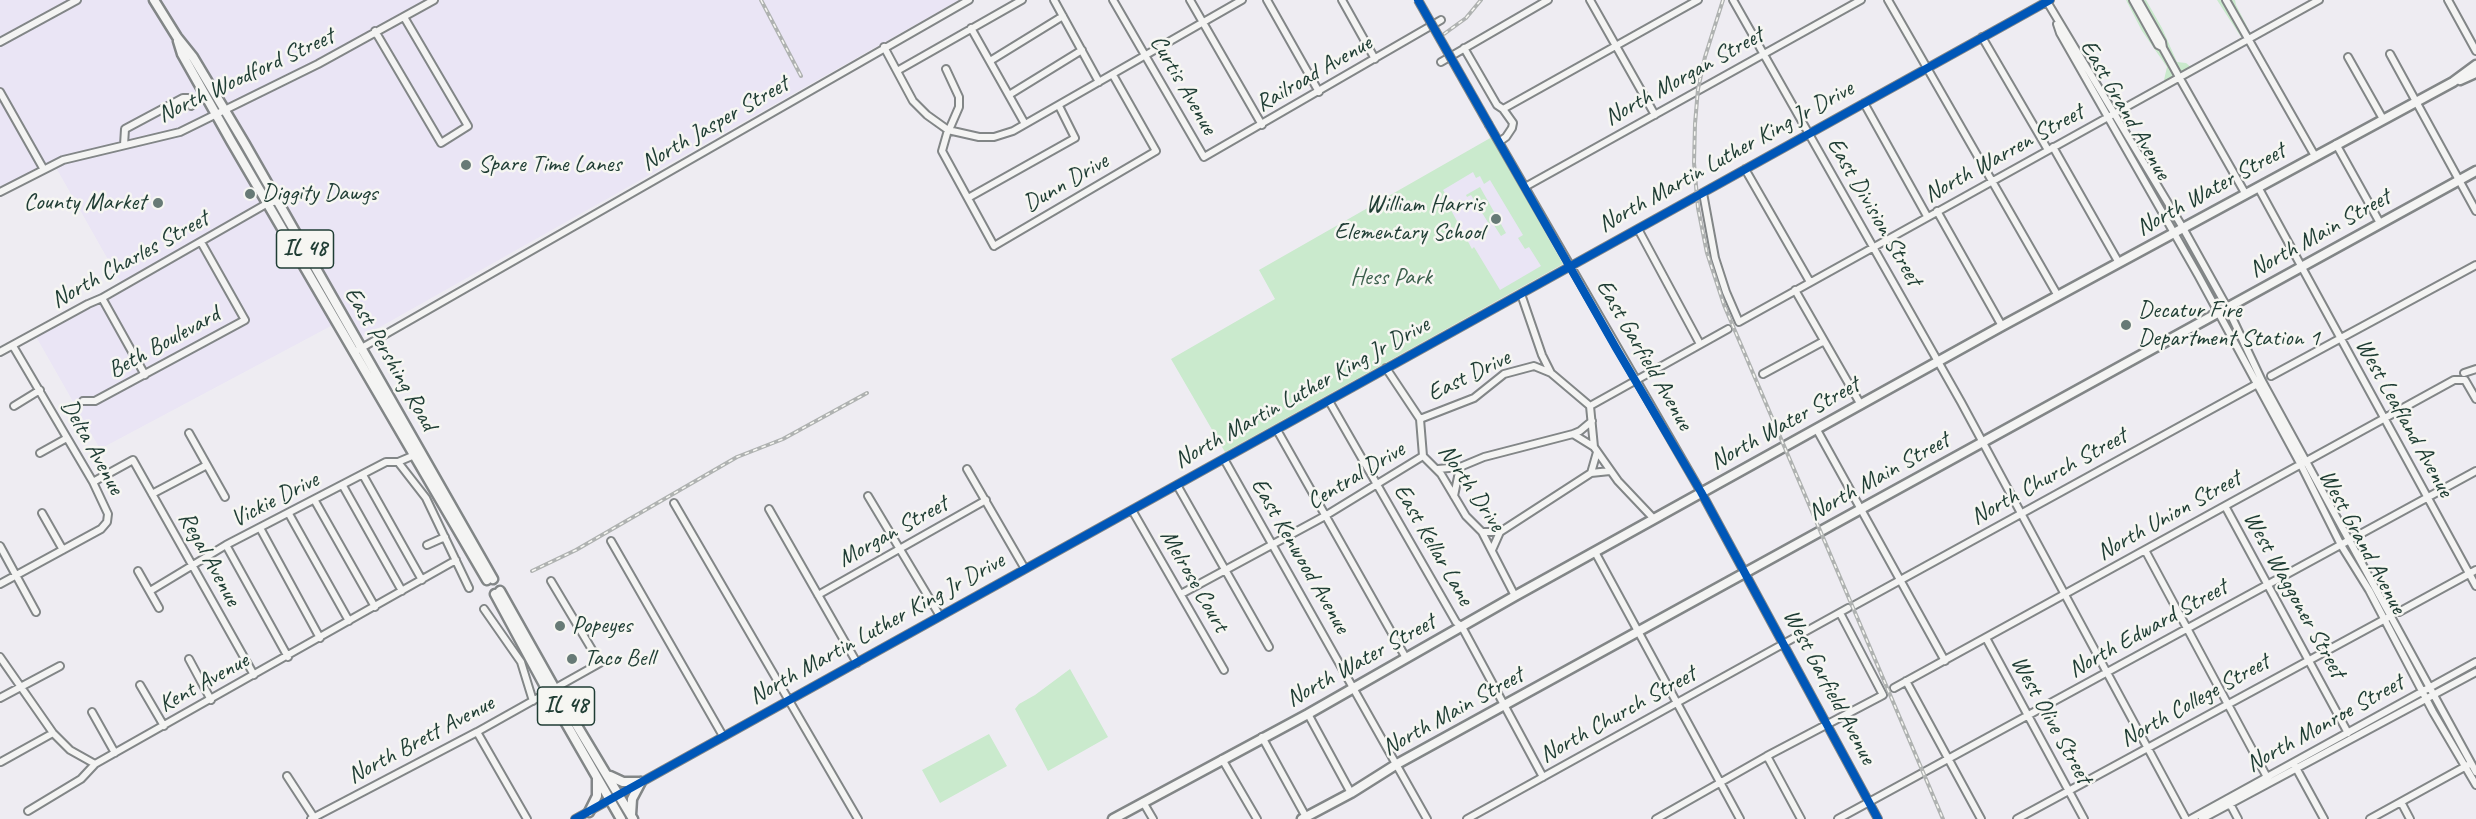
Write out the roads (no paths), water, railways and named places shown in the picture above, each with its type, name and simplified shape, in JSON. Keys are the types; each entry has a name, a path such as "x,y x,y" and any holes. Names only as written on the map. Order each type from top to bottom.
{"main road":[{"name":"East Pershing Road","path":"154,0 177,38 193,57 268,203 357,350 490,580"},
{"name":"North Water Street","path":"1113,819 1308,714 1701,492 2002,326 2448,84 2476,65"},
{"path":"2448,84 2476,73"},
{"name":"East Pershing Road","path":"221,112 278,201 357,350"},
{"name":"North Main Street","path":"1304,818 1351,793 1397,764 2476,171"},
{"name":"IL 48","path":"497,593 621,819"},
{"name":"IL 48","path":"551,690 608,774 632,817"},
{"path":"608,774 622,782 641,782 632,799 632,817"},
{"path":"589,812 597,796 597,778"}],"street":[{"path":"0,42 77,0"},
{"name":"North Woodford Street","path":"0,192 43,168 85,153 180,132 318,64 434,0"},
{"name":"North Jasper Street","path":"357,350 969,0"},
{"path":"897,71 1022,0"},
{"path":"1054,0 1100,82"},
{"name":"Curtis Avenue","path":"1113,0 1204,157"},
{"path":"1190,0 1262,125"},
{"path":"884,47 913,100 927,115 949,130 994,137 1013,131 1059,106 1242,0"},
{"path":"1267,0 1319,92"},
{"path":"1342,0 1375,59"},
{"name":"East Garfield Avenue","path":"1418,0 1701,492 1745,574"},
{"path":"1441,62 1548,0"},
{"path":"1590,0 1655,115"},
{"path":"1503,109 1698,0"},
{"name":"East Division Street","path":"1733,0 1939,362 2188,819"},
{"name":"North Morgan Street","path":"1525,187 1861,0"},
{"path":"1888,0 2058,296"},
{"name":"North Martin Luther King Jr Drive","path":"575,819 2048,0"},
{"name":"East Grand Avenue","path":"2048,0 2219,314"},
{"path":"2133,0 2158,45 2163,48"},
{"path":"2138,0 2179,77 2246,193"},
{"path":"2226,0 2315,156"},
{"name":"North Warren Street","path":"1703,193 1715,258 1739,322 2317,0"},
{"path":"2448,0 2476,51"},
{"path":"990,61 1063,16"},
{"path":"375,31 441,143 468,126 404,17"},
{"name":"Railroad Avenue","path":"1204,157 1441,20"},
{"path":"971,28 1025,124"},
{"path":"1982,37 2119,263"},
{"path":"1464,48 1495,101 1513,123 1506,137 1499,142"},
{"path":"1009,95 1082,50"},
{"path":"2390,54 2476,211"},
{"path":"2348,57 2383,119"},
{"path":"946,69 959,97 958,107 942,151 968,198 1075,138 1059,106"},
{"name":"Dunn Drive","path":"968,198 994,246 1156,151 1113,75"},
{"path":"0,93 43,168"},
{"path":"124,145 124,129 183,98 188,98 191,106"},
{"path":"1864,103 1928,216"},
{"name":"East Grand Avenue","path":"2111,115 2183,228 2228,309"},
{"path":"2336,144 2380,223"},
{"path":"1746,169 1810,282"},
{"name":"West Leafland Avenue","path":"2258,187 2383,420 2476,586"},
{"name":"North Charles Street","path":"0,352 102,298 268,203 278,201"},
{"path":"1936,211 2002,326"},
{"path":"1638,229 1700,344"},
{"name":"Beth Boulevard","path":"83,401 95,401 245,320 201,242"},
{"path":"2271,376 2476,265"},
{"path":"1795,290 1861,405"},
{"path":"1521,294 1542,355 1551,373 1590,406 1596,449 1592,474"},
{"path":"102,298 145,375"},
{"name":"West Grand Avenue","path":"2228,309 2259,383"},
{"name":"West Grand Avenue","path":"2219,314 2348,541 2426,699 2468,765 2476,772"},
{"path":"1590,406 1728,329"},
{"path":"1763,374 1824,341"},
{"name":"Delta Avenue","path":"0,584 101,529 107,522 108,514 93,482 13,346"},
{"name":"East Drive","path":"1534,366 1542,355"},
{"name":"East Drive","path":"1420,419 1474,398 1504,374 1534,366 1551,373"},
{"name":"North Drive","path":"1386,368 1420,419 1423,456 1438,469 1471,524 1482,532 1515,596"},
{"name":"North Union Street","path":"1894,688 2476,369"},
{"path":"2464,376 2476,399"},
{"name":"North Church Street","path":"1467,819 2259,383"},
{"path":"14,406 40,390"},
{"name":"East Kellar Lane","path":"1329,401 1456,622 1462,627 1543,777"},
{"name":"Central Drive","path":"1438,469 1460,467 1484,457 1573,434 1592,421"},
{"path":"1277,430 1406,658"},
{"path":"1817,430 1945,661"},
{"path":"189,433 225,497"},
{"path":"1573,434 1596,449 1610,471 1654,519"},
{"path":"40,453 68,438"},
{"name":"Vickie Drive","path":"150,591 226,545 290,514 386,462 398,462 417,454"},
{"name":"Central Drive","path":"1181,594 1325,516 1423,456"},
{"name":"East Kenwood Avenue","path":"1224,459 1427,819"},
{"name":"Regal Avenue","path":"93,482 133,460 254,675"},
{"path":"398,462 426,498 469,588"},
{"name":"West Grand Avenue","path":"2304,464 2341,545 2434,695 2476,785"},
{"path":"152,494 207,465"},
{"path":"1454,496 1460,467"},
{"path":"967,468 1025,569"},
{"path":"1482,532 1500,532 1592,474 1610,471"},
{"name":"North Edward Street","path":"1838,819 2476,471"},
{"path":"363,475 423,580"},
{"path":"1177,485 1269,647"},
{"path":"343,486 402,591"},
{"path":"868,496 940,616"},
{"name":"Morgan Street","path":"818,595 986,500"},
{"path":"315,501 375,607"},
{"path":"674,503 858,819"},
{"name":"West Waggoner Street","path":"2225,506 2348,733"},
{"path":"769,509 857,663"},
{"name":"Melrose Court","path":"1132,510 1224,670"},
{"path":"42,513 63,550"},
{"path":"290,514 349,621"},
{"path":"260,528 320,638"},
{"path":"1492,550 1500,532"},
{"path":"427,545 445,537"},
{"path":"611,541 723,736"},
{"path":"226,545 288,657"},
{"path":"0,546 36,612"},
{"path":"2145,550 2268,780"},
{"path":"1595,552 1740,819"},
{"name":"Kent Avenue","path":"28,812 81,779 95,764 456,560"},
{"path":"2399,612 2476,570"},
{"path":"138,571 159,608"},
{"name":"West Garfield Avenue","path":"1745,574 1878,819"},
{"name":"North Brett Avenue","path":"313,819 477,732 600,663 551,581"},
{"path":"484,609 521,662 533,701"},
{"path":"1656,819 1767,756 1883,695 1840,613"},
{"name":"North College Street","path":"2017,819 2387,618"},
{"name":"West Olive Street","path":"1986,638 2084,819"},
{"path":"0,657 19,688 53,732 70,750 95,764"},
{"path":"189,659 211,700"},
{"name":"North Monroe Street","path":"2188,819 2268,780 2476,662"},
{"path":"0,698 60,666"},
{"name":"North Monroe Street","path":"2295,765 2476,672"},
{"path":"1906,681 1981,819"},
{"path":"140,685 164,726"},
{"path":"92,712 115,753"},
{"path":"1308,714 1351,793"},
{"path":"1,762 53,732"},
{"path":"477,732 527,819"},
{"path":"1262,737 1304,818"},
{"path":"1767,756 1801,819"},
{"path":"1222,759 1257,819"},
{"path":"2295,765 2324,819"},
{"path":"2370,819 2468,765"},
{"path":"286,776 313,819"},
{"path":"2229,801 2238,819"},
{"name":"North Monroe Street","path":"2202,819 2229,801"},
{"path":"1143,802 1153,819"},
{"path":"2401,802 2410,819"}],"railway":[{"path":"761,0 801,76"},
{"path":"1444,34 1466,18 1481,0"},
{"path":"1723,0 1705,57 1698,89 1695,124 1694,163 1698,208 1707,253 1724,305 1943,819"},
{"path":"532,571 576,550 737,457 783,439 867,393"}],"place":[{"name":"Spare Time Lanes","path":"466,165"},
{"name":"Diggity Dawgs","path":"250,194"},
{"name":"County Market","path":"158,203"},
{"name":"William Harris Elementary School","path":"1496,219"},
{"name":"Decatur Fire Department Station 1","path":"2126,325"},
{"name":"Popeyes","path":"560,626"},
{"name":"Taco Bell","path":"572,659"}],"park label":[{"name":"Hess Park","path":"1391,278"}]}
